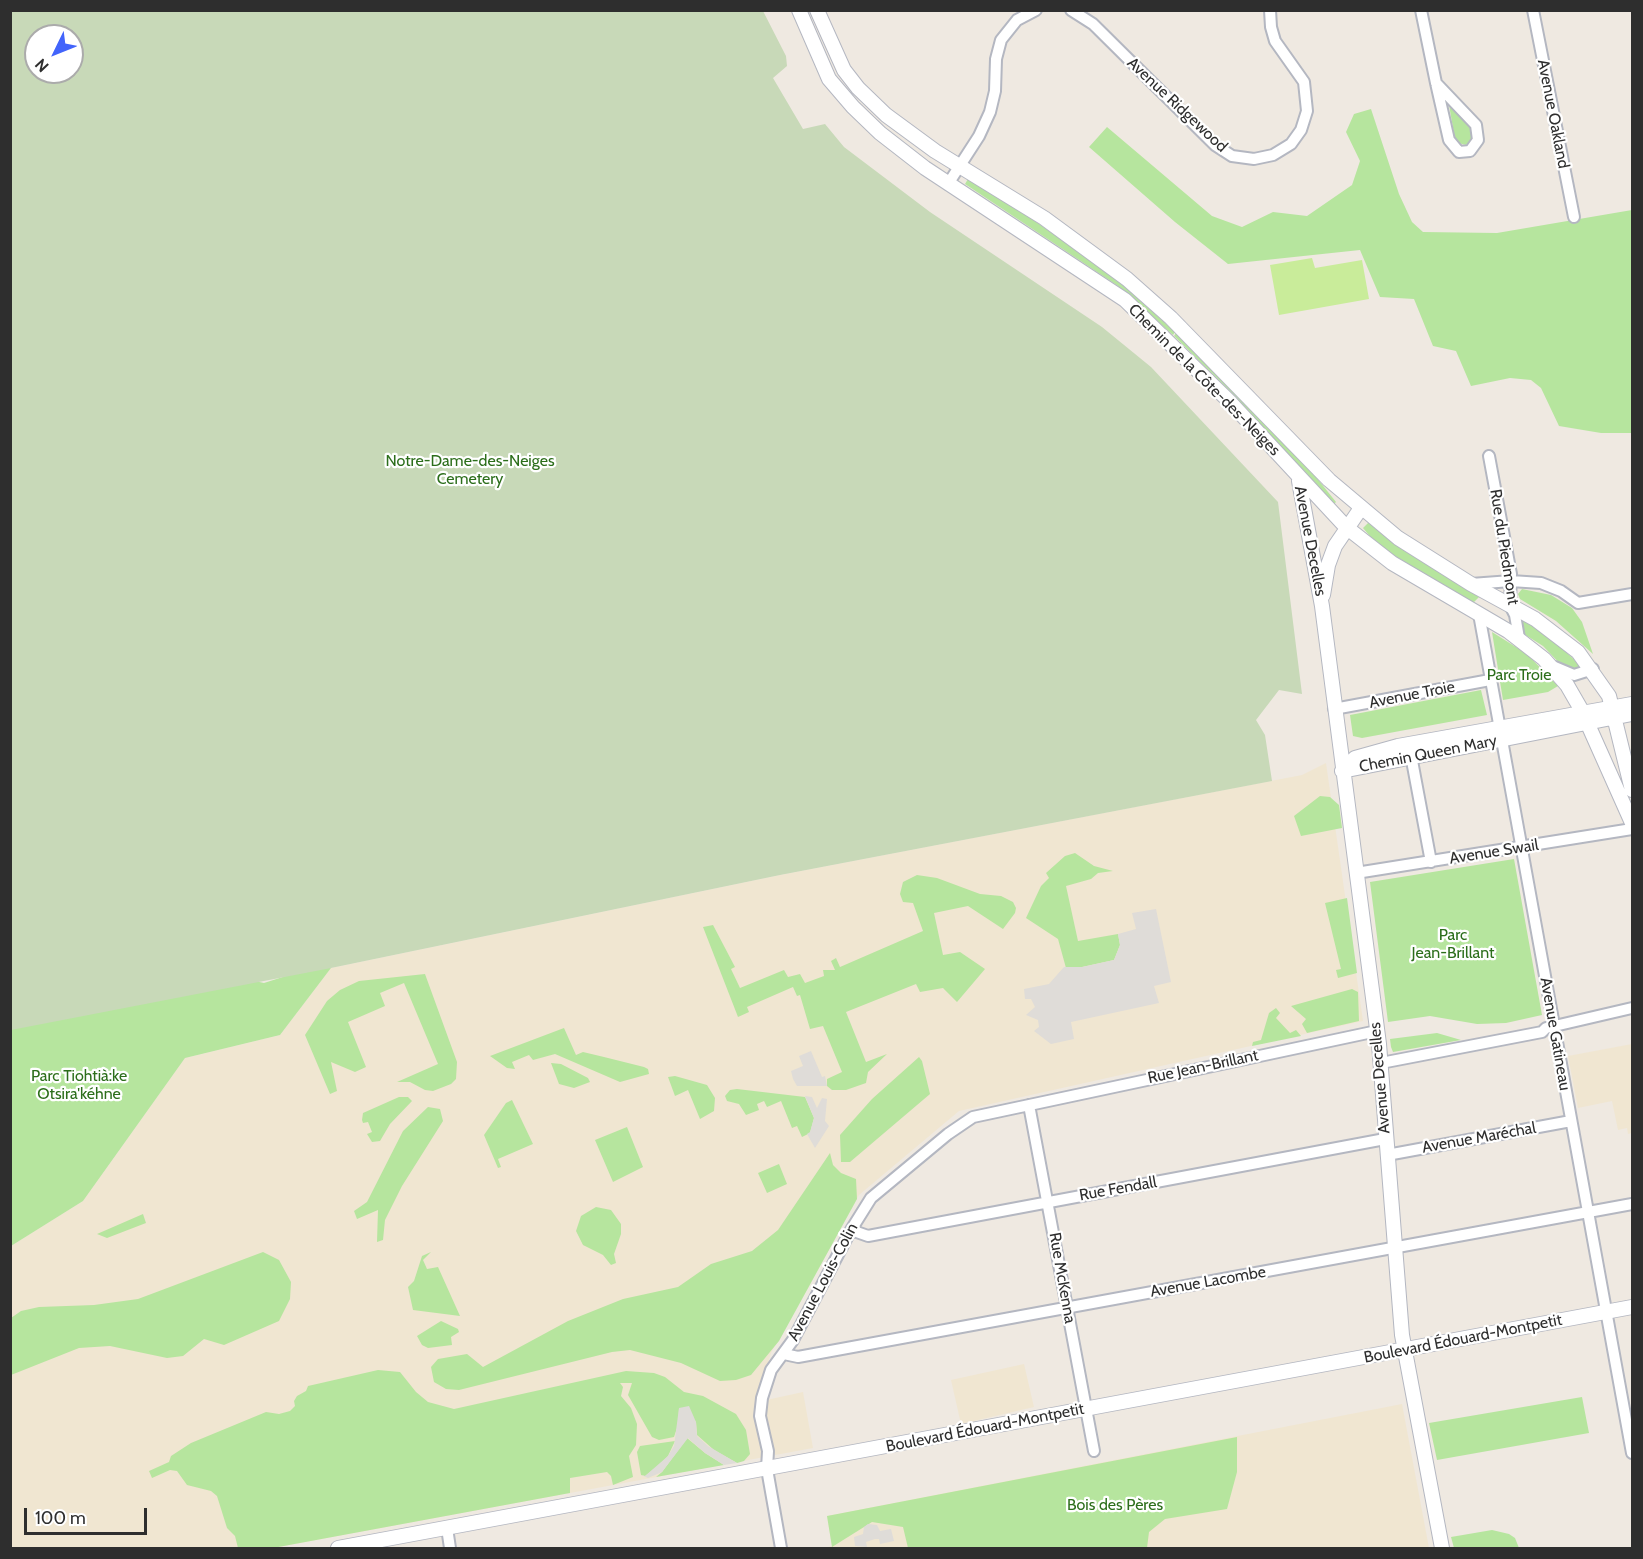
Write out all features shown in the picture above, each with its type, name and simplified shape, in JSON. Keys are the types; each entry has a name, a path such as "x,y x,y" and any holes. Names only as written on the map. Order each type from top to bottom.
{"street":[{"name":"Chemin de la Côte-des-Neiges","path":"799,10 825,72 843,97 885,138 948,184 1098,280 1137,310 1238,410 1346,527 1392,563 1519,638 1549,664 1567,685 1585,718 1632,823"},
{"name":"Chemin de la Côte-des-Neiges","path":"817,10 841,64 858,88 904,129 1038,215 1134,285 1177,324 1318,469 1361,508 1406,543 1552,631 1578,652 1593,669 1615,712 1632,790"},
{"path":"948,184 982,131 990,112 1000,42 1017,20 1036,10"},
{"name":"Avenue Ridgewood","path":"1071,10 1093,24 1217,147 1235,157 1252,159 1270,156 1289,146 1301,130 1307,111 1305,85 1275,41 1270,27 1270,10"},
{"path":"1421,10 1436,82 1451,144 1459,152 1470,151 1478,140 1476,125 1436,82"},
{"name":"Avenue Oakland","path":"1533,10 1574,217"},
{"name":"Rue du Piedmont","path":"1489,456 1511,581 1510,605 1515,615 1519,638"},
{"name":"Avenue Decelles","path":"1297,476 1305,504 1322,606 1381,1063 1385,1139 1404,1350 1442,1548"},
{"name":"Avenue Decelles","path":"1322,606 1329,561 1346,527 1361,508"},
{"path":"1471,584 1511,581 1549,586 1578,603 1632,594"},
{"name":"Avenue Gatineau","path":"1479,614 1632,1453"},
{"name":"Chemin de la Côte-des-Neiges","path":"1549,664 1572,675 1593,669"},
{"name":"Avenue Troie","path":"1334,709 1490,680"},
{"name":"Chemin Queen Mary","path":"1342,771 1411,751 1615,712 1632,704"},
{"name":"Chemin Queen Mary","path":"1615,712 1632,714"},
{"path":"1411,751 1431,862"},
{"name":"Avenue Swail","path":"1356,873 1632,829"},
{"path":"1381,1063 1542,1032 1554,1026 1632,1008"},
{"name":"Rue Jean-Brillant","path":"1029,1105 1377,1031"},
{"name":"Rue McKenna","path":"1029,1105 1094,1451"},
{"name":"Avenue Louis-Colin","path":"781,1548 767,1469 768,1450 760,1416 762,1398 771,1370 784,1354 850,1230 871,1198 961,1123 973,1117 1029,1105"},
{"name":"Avenue Maréchal","path":"1387,1155 1571,1121"},
{"name":"Rue Fendall","path":"850,1230 868,1236 1385,1139"},
{"name":"Avenue Lacombe","path":"784,1354 798,1357 1632,1204"},
{"name":"Boulevard Édouard-Montpetit","path":"338,1548 1632,1307"},
{"path":"447,1528 450,1548"}],"shaded area":[{"path":"1326,763 1363,1021 959,1111 859,1195 771,1353 757,1402 803,1392 813,1448 273,1548 11,1548 11,1246 83,1201 185,1058 280,1035 331,968 780,875 1302,775"},
{"path":"1156,909 1171,982 1154,986 1159,1003 1071,1022 1074,1039 1051,1044 1034,1031 1039,1027 1038,1020 1026,1015 1035,1007 1031,999 1025,999 1024,989 1049,984 1064,967 1082,967 1114,960 1120,945 1118,934 1136,929 1132,913"},
{"path":"1632,1044 1632,1133 1628,1134 1627,1128 1618,1130 1612,1101 1578,1108 1568,1056"},
{"path":"811,1051 822,1077 825,1076 827,1086 797,1086 793,1079 791,1071 803,1066 799,1056"},
{"path":"805,1096 812,1097 817,1108 822,1098 827,1099 825,1121 829,1126 815,1148 807,1134 810,1132 814,1118"},
{"path":"1024,1364 1034,1407 961,1424 951,1380"},
{"path":"1402,1404 1429,1548 823,1548 832,1546 827,1516"},
{"path":"689,1406 696,1422 697,1436 708,1446 737,1463 724,1465 705,1453 688,1438 662,1472 648,1478 641,1475 645,1476 668,1456 674,1446 679,1408"},
{"path":"868,1524 877,1525 880,1531 891,1529 894,1541 880,1544 879,1539 875,1539 866,1542 867,1547 855,1546 854,1537 863,1534 864,1527"}],"green space":[{"name":"Notre-Dame-des-Neiges Cemetery","path":"11,10 763,11 786,56 787,66 773,78 803,129 825,124 844,147 930,212 1102,327 1151,367 1278,502 1302,694 1279,690 1256,720 1265,735 1272,781 780,875 331,968 11,1030"},
{"path":"1449,105 1470,126 1472,139 1466,145 1458,143 1455,139"},
{"path":"1371,109 1399,194 1412,222 1423,232 1497,233 1632,210 1632,433 1601,433 1559,426 1541,388 1531,380 1510,378 1471,386 1456,351 1433,346 1414,299 1380,297 1360,250 1228,264 1175,222 1089,147 1107,127 1212,216 1242,227 1273,212 1307,216 1352,185 1360,161 1346,132 1354,114"},
{"path":"968,179 1015,207 1122,284 1175,332 1173,335 1118,286 965,184"},
{"path":"1312,258 1315,268 1362,260 1369,299 1279,315 1270,265"},
{"path":"1176,333 1312,472 1336,502 1333,505 1236,397 1174,336"},
{"path":"1369,522 1405,551 1479,597 1473,603 1390,553 1374,541 1363,528"},
{"path":"1522,589 1551,595 1572,608 1582,622 1593,654 1556,621 1520,599 1518,594"},
{"path":"1524,620 1550,637 1582,667 1566,670 1543,646 1524,634 1521,621"},
{"name":"Parc Troie","path":"1492,632 1527,654 1558,686 1548,692 1503,700"},
{"path":"1481,690 1487,715 1362,738 1353,736 1350,715"},
{"path":"1320,796 1330,797 1339,805 1342,828 1301,836 1294,816"},
{"path":"1075,853 1094,866 1113,871 1098,873 1091,879 1066,886 1078,941 1118,934 1120,945 1114,960 1066,968 1058,939 1026,918 1041,886 1049,878 1046,873 1065,856"},
{"name":"Parc Jean-Brillant","path":"1514,859 1542,1015 1506,1023 1477,1024 1430,1016 1388,1022 1370,882"},
{"path":"917,875 937,878 980,894 1001,896 1013,902 1016,908 1015,913 1003,929 968,906 934,913 943,955 960,952 985,969 957,1002 943,988 920,992 916,984 846,1012 866,1062 887,1054 868,1072 866,1083 846,1090 832,1090 827,1086 827,1079 842,1072 823,1026 810,1029 800,995 797,996 793,987 747,1007 749,1012 738,1017 703,927 713,925 735,967 731,969 740,988 784,970 788,977 800,974 805,983 824,976 823,970 835,970 831,961 836,958 840,967 923,931 913,903 903,902 900,894 903,882"},
{"path":"1347,898 1357,973 1338,978 1336,970 1341,969 1325,903"},
{"name":"Parc Tiohtià:ke Otsira'kéhne","path":"314,967 331,968 280,1035 185,1058 83,1201 11,1246 10,1000 231,976 264,983"},
{"path":"425,974 457,1062 456,1079 451,1084 433,1091 425,1090 410,1082 397,1082 438,1064 404,983 380,993 385,1006 348,1022 366,1067 355,1072 331,1062 337,1091 330,1094 305,1035 327,1001 340,990 359,981"},
{"path":"1352,989 1358,992 1359,1021 1307,1033 1302,1024 1306,1019 1291,1006"},
{"path":"1276,1008 1280,1013 1276,1018 1290,1033 1296,1030 1301,1036 1252,1046 1253,1042 1261,1040 1269,1013"},
{"path":"564,1028 576,1055 583,1052 644,1067 648,1069 649,1074 620,1082 555,1054 533,1060 529,1055 512,1062 515,1069 507,1068 490,1056"},
{"path":"1437,1033 1461,1040 1393,1052 1391,1047 1390,1039"},
{"path":"919,1057 930,1094 850,1162 841,1162 840,1135 872,1099"},
{"path":"551,1063 561,1064 588,1078 590,1082 574,1088 559,1084"},
{"path":"675,1076 707,1085 715,1098 714,1111 700,1119 688,1090 675,1096 668,1077"},
{"path":"730,1090 805,1097 814,1118 810,1133 802,1137 797,1126 792,1128 781,1101 767,1107 764,1101 757,1104 759,1110 746,1115 739,1104 727,1101 725,1096"},
{"path":"399,1097 408,1097 412,1101 390,1124 380,1141 372,1142 367,1134 372,1132 368,1122 363,1123 362,1120 363,1113"},
{"path":"512,1100 533,1144 498,1159 501,1167 498,1168 484,1135 506,1103"},
{"path":"428,1107 440,1109 443,1121 402,1186 385,1220 383,1240 377,1242 378,1210 357,1219 354,1211 367,1202 403,1131"},
{"path":"627,1127 643,1167 613,1182 595,1140"},
{"path":"830,1153 833,1165 841,1173 856,1179 857,1199 779,1341 751,1375 736,1380 720,1381 681,1363 630,1350 612,1352 459,1390 446,1389 434,1382 431,1367 438,1359 467,1354 483,1367 568,1321 623,1299 678,1287 711,1264 752,1251 778,1230"},
{"path":"779,1164 787,1184 767,1193 758,1173"},
{"path":"596,1207 611,1210 621,1224 621,1234 614,1254 616,1263 611,1265 603,1255 583,1245 576,1231 581,1216"},
{"path":"143,1214 146,1223 107,1238 97,1234"},
{"path":"263,1252 279,1260 291,1282 290,1299 279,1321 224,1345 204,1339 183,1356 167,1358 110,1346 79,1348 11,1375 11,1318 21,1311 39,1307 94,1305 138,1299"},
{"path":"431,1252 423,1260 427,1269 438,1267 460,1316 413,1310 408,1287 414,1281 422,1256"},
{"path":"441,1321 458,1329 459,1332 451,1337 452,1345 428,1348 422,1345 417,1336"},
{"path":"378,1370 400,1372 416,1392 428,1402 454,1409 626,1371 654,1373 665,1377 684,1392 703,1396 736,1414 746,1430 750,1454 744,1461 737,1463 714,1450 697,1435 696,1422 679,1409 678,1425 674,1437 659,1440 652,1437 628,1395 632,1383 620,1383 623,1387 621,1396 631,1408 637,1424 636,1445 629,1456 633,1477 613,1485 611,1476 607,1472 570,1478 570,1493 273,1548 238,1548 235,1536 227,1528 217,1496 211,1491 187,1485 177,1471 170,1470 152,1478 149,1471 169,1462 171,1456 191,1443 266,1412 279,1414 290,1411 295,1406 294,1401 297,1396 306,1391 308,1386"},
{"path":"1582,1397 1589,1433 1437,1460 1429,1423"},
{"name":"Bois des Pères","path":"1237,1437 1237,1472 1227,1509 1165,1519 1149,1532 1147,1548 908,1548 903,1527 872,1522 832,1547 827,1516"},
{"path":"687,1438 724,1465 656,1477 662,1472"},
{"path":"675,1441 668,1456 659,1465 645,1476 641,1475 637,1452 640,1446"},
{"path":"1492,1530 1509,1534 1515,1538 1519,1548 1454,1548 1451,1537"}]}
